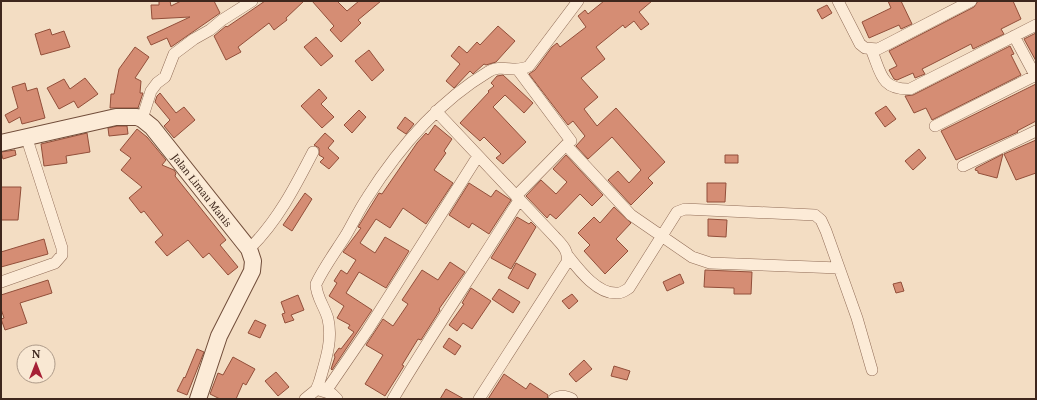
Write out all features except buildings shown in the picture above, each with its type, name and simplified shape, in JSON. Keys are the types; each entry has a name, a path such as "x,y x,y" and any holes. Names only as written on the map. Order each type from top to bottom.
{"street":[{"path":"1,143 26,136 116,117 142,119 151,91 157,82 165,77 174,54 194,38 210,30 222,20 252,1"},
{"path":"321,390 330,342 330,332 324,306 316,290 318,280 366,198 381,177 436,111 463,88 490,70 498,68 518,70 525,68 532,63 578,1"},
{"path":"838,1 860,44 871,49 884,47 972,1"},
{"path":"871,49 885,83 891,88 910,89 1036,25"},
{"path":"935,126 1036,76 1014,36"},
{"path":"393,399 418,356 476,270 517,198 571,141 518,70"},
{"path":"436,111 554,236 584,275 597,286 609,293 619,293 629,288 677,212 685,208 815,215 822,220 857,318 872,370"},
{"name":"Jalan Limau Manis","path":"142,119 152,127 249,249 253,261 252,271 219,336 198,399"},
{"path":"963,166 1036,131"},
{"path":"1,282 56,263 62,255 62,248 26,136"},
{"path":"566,145 631,214 662,237 701,262 839,268"},
{"path":"249,249 263,236 288,200 313,152"},
{"path":"305,399 321,390 367,331 478,156"},
{"path":"479,399 564,268 568,256"},
{"path":"321,390 337,399"},
{"path":"554,399 559,396 566,396 572,399"}]}
